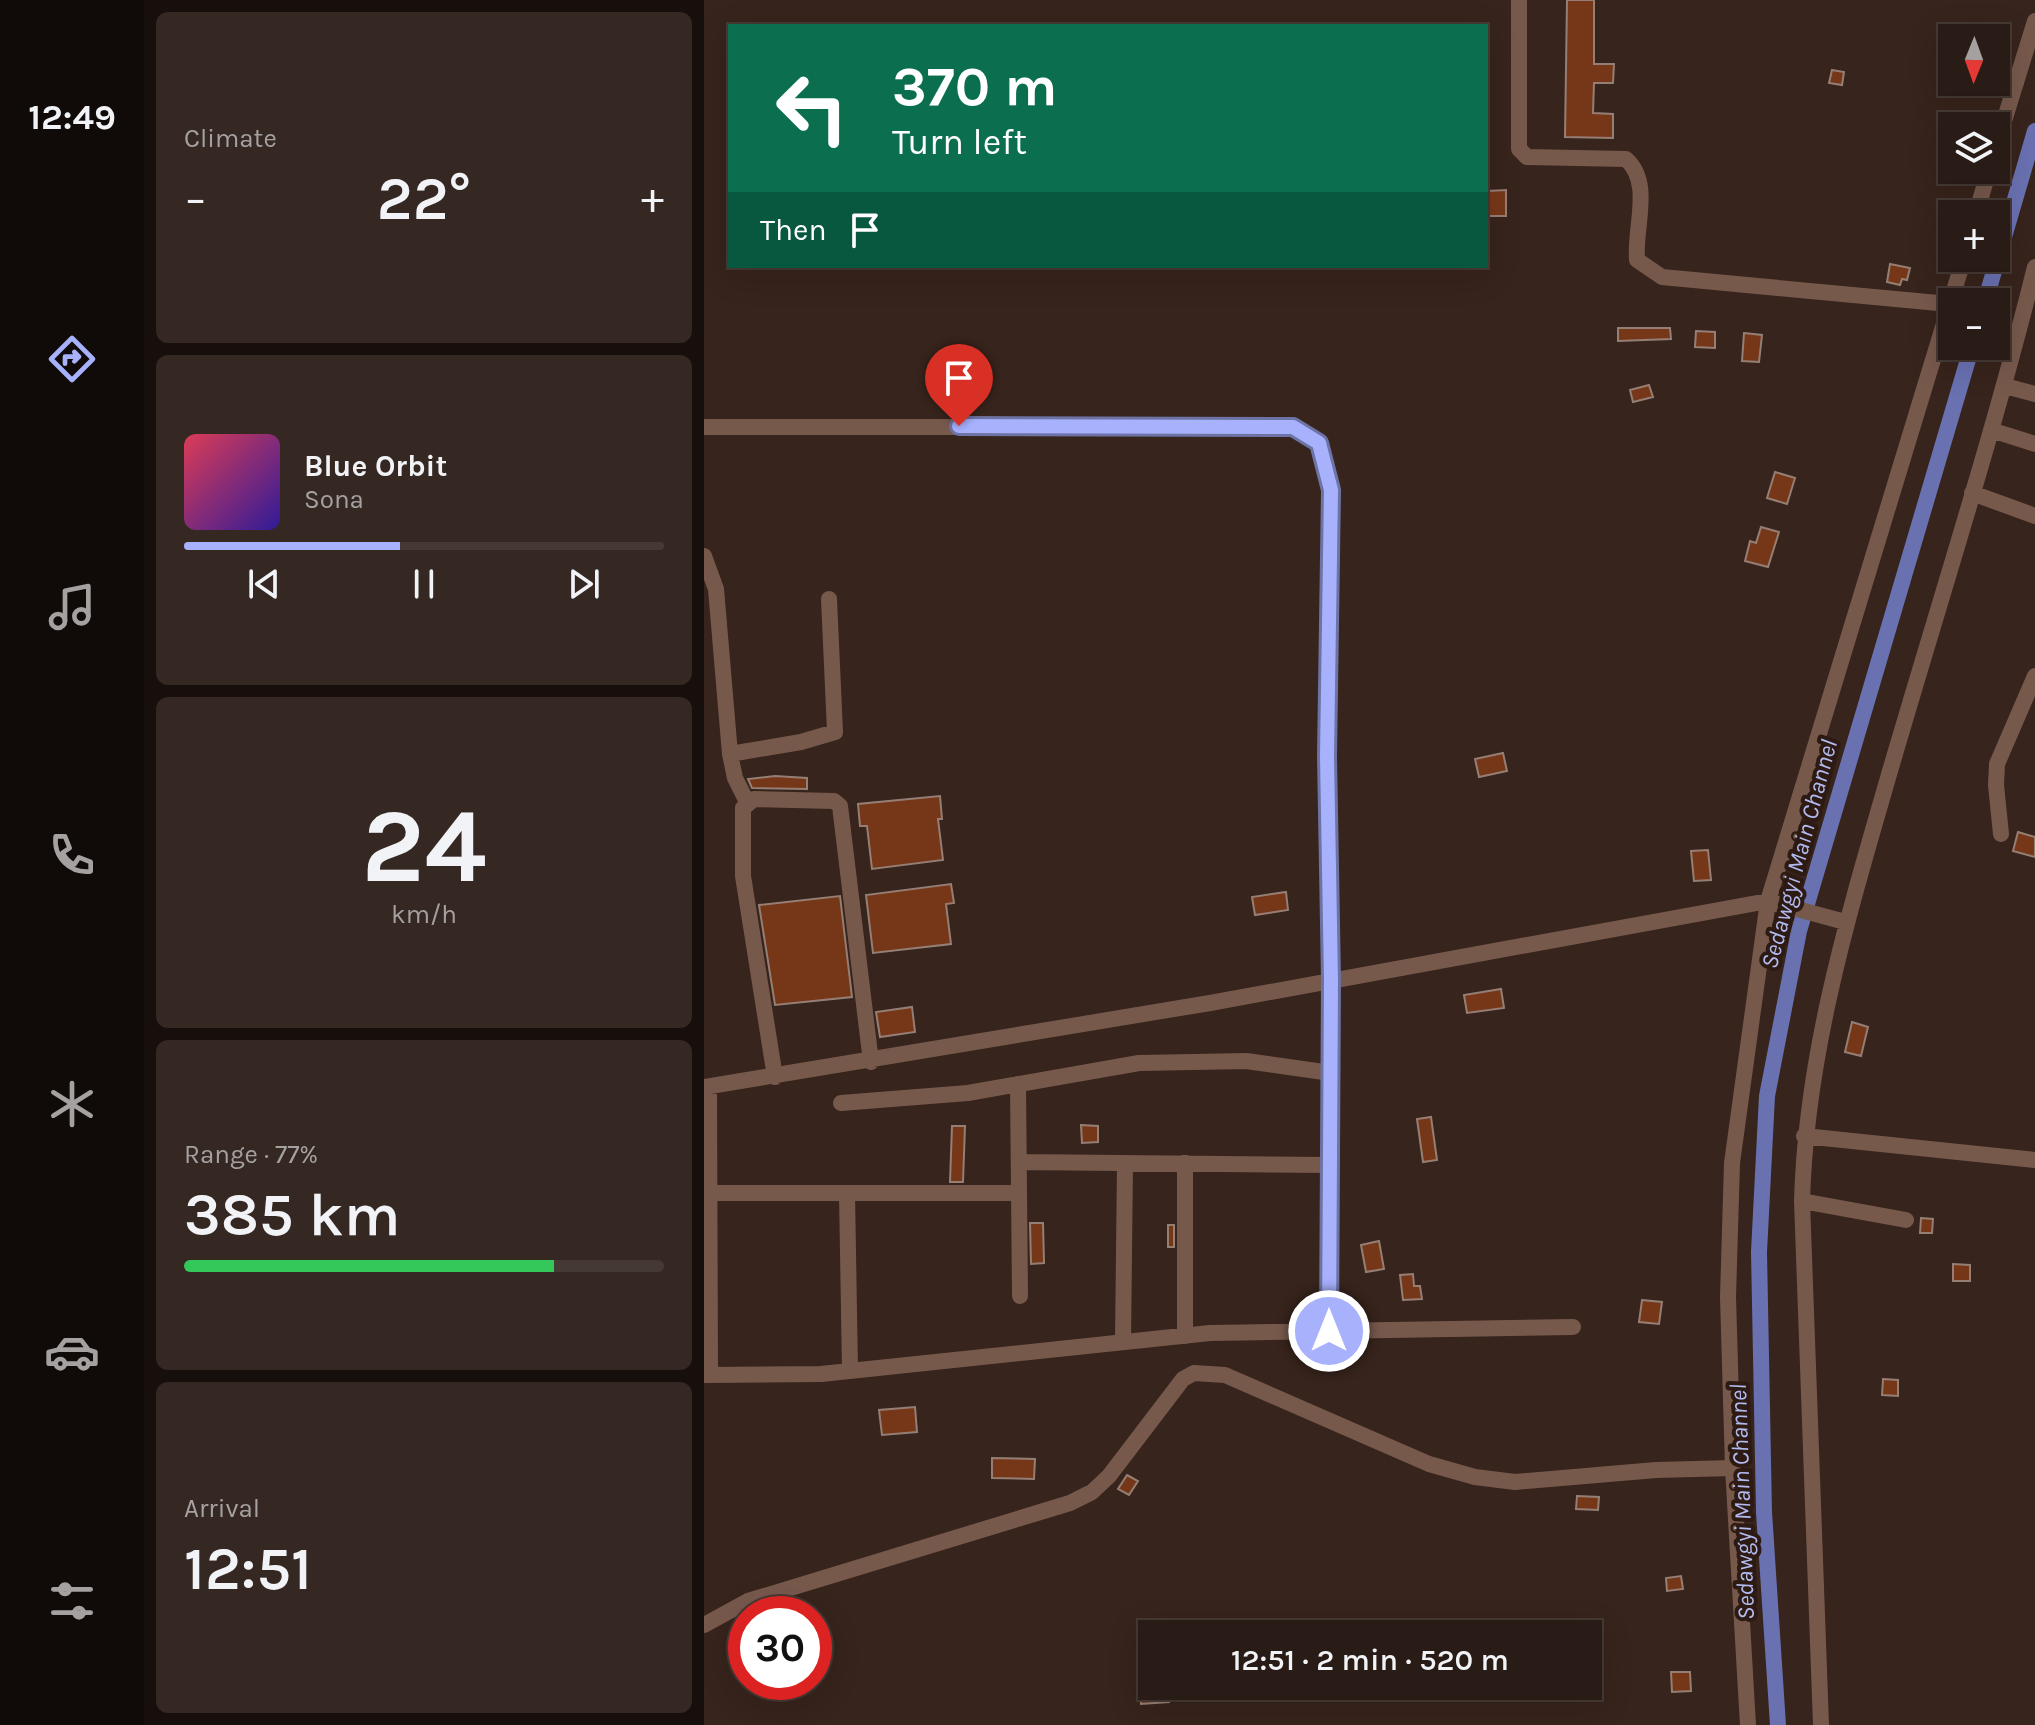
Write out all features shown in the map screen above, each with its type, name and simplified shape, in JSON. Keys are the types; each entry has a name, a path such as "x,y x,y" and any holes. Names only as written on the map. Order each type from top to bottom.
{"street":[{"path":"1519,0 1519,149 1527,157 1626,159 1637,169 1642,184 1635,238 1637,260 1645,268 1662,277 1938,303"},
{"path":"2007,112 2035,21"},
{"path":"2010,81 2016,83"},
{"path":"1821,1725 1802,1201 1804,1136 1845,922 2005,386 2035,267"},
{"path":"1748,1725 1733,1468 1728,1297 1732,1163 1768,901 1938,340"},
{"path":"2005,386 2035,394"},
{"path":"704,427 1293,427 1319,443 1331,490 1327,756 1331,980 1329,1331"},
{"path":"1991,430 2035,444"},
{"path":"1972,493 2035,516"},
{"path":"704,556 716,589 730,754 735,778 747,802"},
{"path":"730,754 801,742 835,732 829,599"},
{"path":"2001,834 1997,764 2035,676"},
{"path":"775,1077 743,876 743,808 754,799 834,801 840,806 871,1062"},
{"path":"1573,1327 1185,1336 850,1371 707,1375 710,1193 707,1087 871,1062 1768,901 1845,922"},
{"path":"841,1103 968,1093 1139,1063 1246,1061 1331,1073"},
{"path":"1018,1084 1020,1296"},
{"path":"1804,1136 2035,1160"},
{"path":"1019,1162 1330,1165"},
{"path":"1123,1342 1125,1163"},
{"path":"1185,1163 1185,1336"},
{"path":"710,1193 1019,1193"},
{"path":"847,1193 850,1371"},
{"path":"1802,1201 1906,1220"},
{"path":"704,1625 748,1601 1055,1507 1092,1492 1183,1379 1194,1373 1225,1375 1429,1464 1475,1477 1527,1481 1656,1470 1733,1468"}],"building":[{"path":"1567,0 1594,0 1594,64 1614,64 1613,83 1594,83 1593,113 1613,114 1613,138 1565,137"},
{"path":"1832,70 1844,72 1842,85 1829,83"},
{"path":"1506,190 1506,216 1489,216 1488,191"},
{"path":"1890,264 1910,268 1907,280 1902,279 1900,285 1887,282"},
{"path":"1618,328 1670,328 1671,339 1618,341"},
{"path":"1696,331 1715,332 1715,348 1695,347"},
{"path":"1744,333 1762,335 1759,362 1742,361"},
{"path":"1649,385 1653,397 1633,402 1630,390"},
{"path":"1775,472 1795,478 1787,504 1767,498"},
{"path":"1761,527 1779,532 1768,567 1745,561 1750,541 1756,543"},
{"path":"1503,753 1507,771 1479,777 1475,759"},
{"path":"775,776 807,778 807,789 752,788 748,779"},
{"path":"940,796 942,819 938,819 943,860 872,869 867,826 860,826 858,804"},
{"path":"2018,832 2035,837 2035,857 2013,851"},
{"path":"1708,850 1711,880 1694,881 1691,851"},
{"path":"951,884 954,903 946,904 951,944 873,953 866,895"},
{"path":"1286,892 1288,910 1255,915 1252,897"},
{"path":"840,896 852,997 775,1005 759,905"},
{"path":"1501,989 1504,1008 1467,1013 1464,995"},
{"path":"912,1007 915,1032 880,1037 876,1012"},
{"path":"1852,1022 1868,1027 1861,1056 1845,1052"},
{"path":"1431,1117 1437,1160 1423,1162 1417,1119"},
{"path":"1081,1125 1098,1126 1098,1142 1082,1143"},
{"path":"952,1126 965,1126 963,1182 950,1182"},
{"path":"1921,1218 1933,1219 1932,1233 1920,1233"},
{"path":"1030,1223 1043,1223 1044,1263 1031,1264"},
{"path":"1168,1225 1174,1225 1174,1247 1168,1247"},
{"path":"1379,1241 1384,1269 1366,1272 1361,1245"},
{"path":"1953,1264 1970,1265 1970,1281 1953,1281"},
{"path":"1413,1274 1414,1286 1420,1286 1422,1299 1403,1300 1400,1275"},
{"path":"1642,1300 1662,1302 1659,1324 1639,1322"},
{"path":"1883,1379 1898,1380 1898,1396 1882,1395"},
{"path":"915,1407 917,1432 882,1435 879,1410"},
{"path":"992,1458 1035,1459 1034,1479 992,1478"},
{"path":"1127,1475 1138,1481 1129,1495 1118,1489"},
{"path":"1577,1496 1599,1497 1598,1510 1576,1509"},
{"path":"1681,1576 1683,1589 1667,1591 1666,1578"},
{"path":"1671,1672 1690,1672 1691,1691 1672,1692"},
{"path":"1141,1700 1169,1700 1169,1702 1141,1704"}],"waterway":[{"name":"Sedawgyi Main Channel","path":"1989,288 2035,131"},
{"name":"Sedawgyi Main Channel","path":"1778,1725 1764,1512 1759,1252 1767,1096 1799,931 1968,360"}],"route":[{"path":"959,426 1293,427 1319,443 1331,490 1327,756 1331,980 1329,1331"}]}
